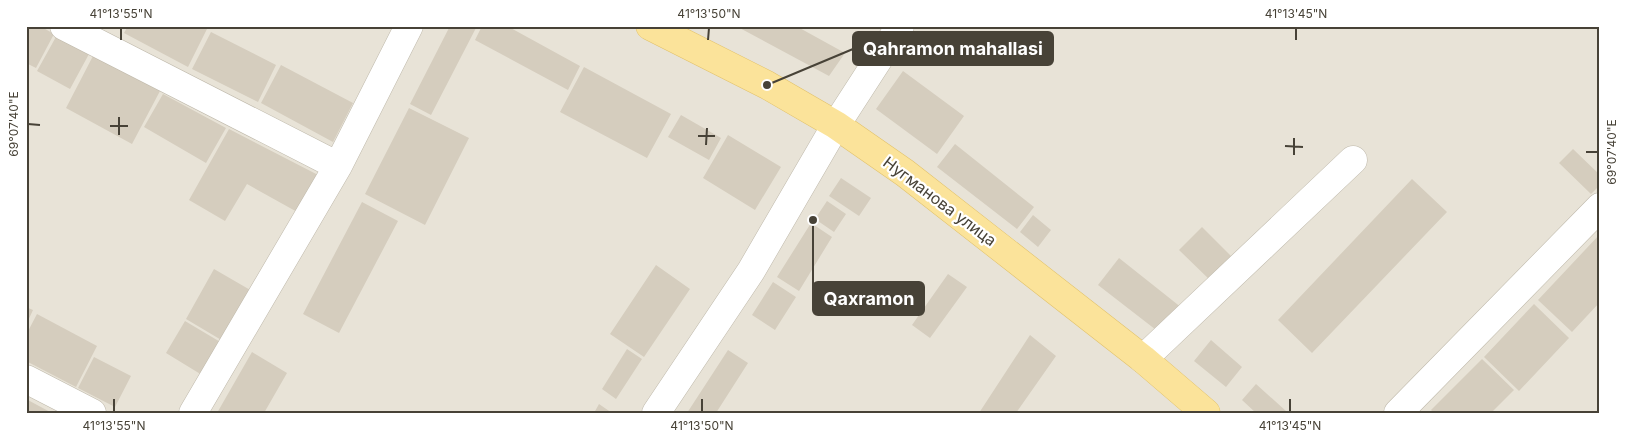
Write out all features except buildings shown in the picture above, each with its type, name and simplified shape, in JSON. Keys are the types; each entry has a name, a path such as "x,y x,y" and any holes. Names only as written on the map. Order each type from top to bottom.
{"main road":[{"name":"Нугманова улица","path":"650,26 767,85 836,125 905,173 1143,360 1206,413"}],"street":[{"path":"64,26 338,166"},
{"path":"193,413 338,166 409,26"},
{"path":"656,413 751,272 836,125 900,26"},
{"path":"1143,360 1353,160"},
{"path":"1398,413 1600,207"},
{"path":"26,379 92,413"}],"shaded area":[{"path":"26,26 1600,26 1600,413 26,413"}],"place":[{"name":"Qahramon mahallasi","path":"767,85"},
{"name":"Qaxramon","path":"813,220"}]}
